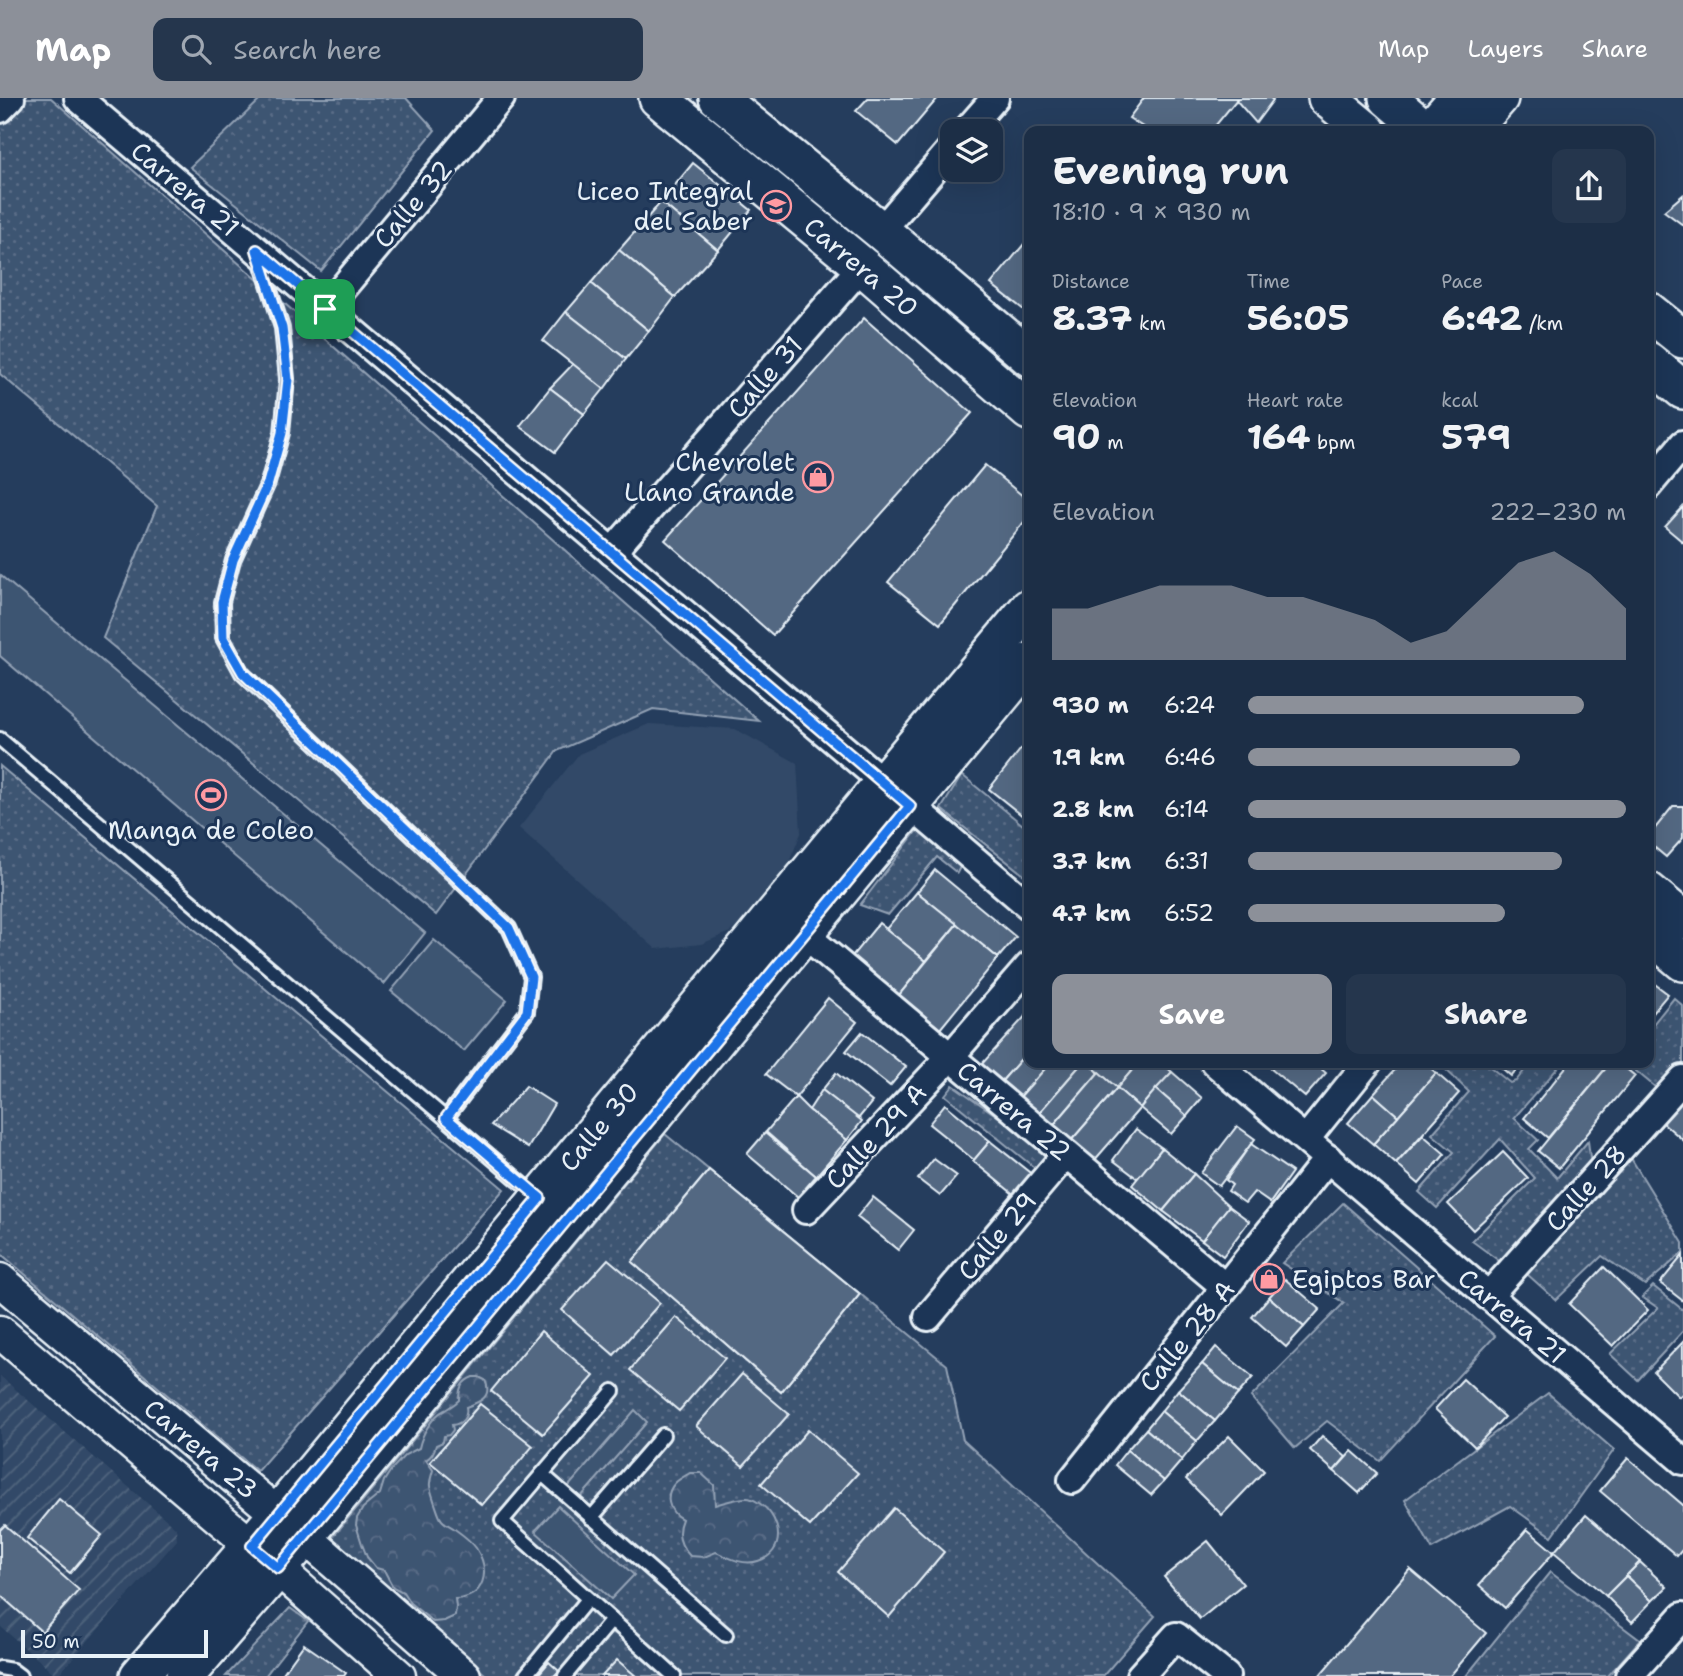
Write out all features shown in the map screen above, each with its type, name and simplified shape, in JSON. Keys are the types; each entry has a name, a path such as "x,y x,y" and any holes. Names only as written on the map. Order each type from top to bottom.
{"main road":[{"name":"Carrera 20","path":"658,98 862,266 1024,407"},
{"name":"Carrera 20","path":"718,98 1024,353"},
{"path":"1327,98 1361,126"},
{"path":"1388,98 1422,126"},
{"path":"1433,126 1458,98"},
{"path":"1474,126 1499,98"},
{"path":"1654,316 1683,339"},
{"path":"1654,366 1683,390"},
{"name":"Calle 30","path":"139,1676 265,1557 804,934 896,794 1024,615"},
{"name":"Calle 30","path":"292,1526 540,1198 896,794 1024,667"},
{"path":"1654,896 1683,920"},
{"path":"1654,937 1683,962"},
{"name":"Calle 30","path":"185,1676 265,1557"}],"street":[{"path":"0,109 11,98"},
{"name":"Carrera 21","path":"78,98 1024,902"},
{"name":"Calle 32","path":"325,309 501,98"},
{"path":"977,119 995,98"},
{"path":"881,231 940,162"},
{"name":"Calle 31","path":"612,552 862,266"},
{"path":"1654,479 1683,444"},
{"name":"Carrera 22","path":"804,934 1226,1287"},
{"name":"Calle 29 A","path":"806,1210 950,1057 1024,972"},
{"name":"Carrera 21","path":"1221,1068 1683,1461"},
{"path":"1306,1139 1363,1068"},
{"name":"Calle 28","path":"1489,1296 1683,1079"},
{"name":"Calle 29","path":"928,1317 1066,1154"},
{"name":"Calle 28 A","path":"1072,1480 1328,1158"},
{"name":"Carrera 23","path":"0,1280 292,1526 464,1676"},
{"name":"Carrera 23","path":"0,1332 265,1557 399,1676"},
{"path":"1629,1676 1683,1616"},
{"path":"1140,1676 1176,1636 1226,1676"}],"lane":[{"path":"257,250 282,328 288,379 282,433 268,483 233,560 222,602 223,638 243,673 509,928 531,977 527,1012 446,1118"},
{"path":"0,739 540,1198"},
{"path":"613,1391 502,1521 674,1676"},
{"path":"591,1518 663,1435"},
{"path":"542,1474 726,1636"},
{"path":"525,1676 588,1599"},
{"path":"565,1676 612,1620"},
{"path":"0,1668 12,1670 20,1676"}],"shaded area":[{"path":"649,724 735,729 797,763 801,833 778,889 730,932 701,944 656,949 519,828 579,754"},
{"path":"0,1376 176,1528 177,1540 57,1676 0,1626"}],"green space":[{"path":"26,98 51,98 759,721 653,709 557,751 436,915 103,638 157,506 0,374 0,124"},
{"path":"262,98 406,98 435,130 321,271 190,167"},
{"name":"Manga de Coleo","path":"0,575 425,933 384,984 0,656"},
{"path":"0,766 504,1189 257,1471 0,1253"},
{"path":"962,775 1024,826 1024,875 941,809"},
{"path":"922,824 964,859 957,873 937,857 888,915 860,905"},
{"path":"434,940 507,1000 464,1051 391,991"},
{"path":"1674,998 1683,1006 1683,1064 1660,1091 1632,1068 1654,1068 1654,1023"},
{"path":"1444,1068 1491,1068 1510,1083 1516,1081 1526,1068 1558,1068 1514,1118 1538,1140 1529,1149 1557,1178 1588,1141 1592,1174 1510,1269 1472,1241 1535,1178 1500,1139 1437,1208 1419,1192 1454,1152 1432,1134 1469,1092"},
{"path":"953,1085 1057,1158 1042,1174 945,1095"},
{"path":"665,1134 947,1365 963,1440 1155,1616 1103,1676 487,1676 332,1538"},
{"path":"1629,1155 1683,1243 1683,1253 1645,1285 1602,1256 1556,1300 1518,1266"},
{"path":"1343,1203 1495,1336 1380,1461 1327,1421 1295,1448 1251,1397 1344,1303 1282,1263"},
{"path":"1653,1286 1683,1310 1683,1331 1638,1380 1610,1354 1658,1308 1642,1297"},
{"path":"473,1377 485,1380 486,1395 466,1407 464,1419 452,1425 453,1430 444,1436 443,1442 436,1445 426,1460 433,1470 430,1486 440,1517 476,1548 481,1557 484,1574 479,1588 473,1594 455,1599 455,1616 433,1622 410,1603 403,1592 393,1587 384,1570 376,1568 367,1557 356,1525 357,1518 363,1508 380,1494 391,1470 405,1455 419,1448 432,1421 459,1400 462,1386"},
{"path":"1548,1393 1614,1450 1552,1536 1510,1506 1432,1549 1405,1500"},
{"path":"635,1410 647,1422 580,1498 568,1487"},
{"path":"690,1473 701,1473 714,1485 715,1505 747,1498 753,1499 769,1511 777,1527 778,1536 777,1544 767,1557 747,1563 716,1552 704,1557 690,1556 680,1539 682,1519 671,1508 669,1493 675,1483"},
{"path":"558,1506 634,1575 611,1599 535,1531"},
{"path":"1550,1572 1640,1640 1608,1676 1466,1676"},
{"path":"290,1608 308,1621 265,1676 226,1676"}],"building":[{"path":"868,98 938,98 898,145 856,111"},
{"path":"1144,98 1238,98 1215,126 1141,126 1129,118"},
{"path":"1236,100 1273,100 1256,123"},
{"path":"693,163 751,210 718,250 661,202"},
{"path":"1683,195 1683,225 1664,211"},
{"path":"661,202 718,250 675,297 619,250"},
{"path":"1024,244 1024,310 991,284"},
{"path":"619,250 675,297 649,331 591,283"},
{"path":"591,283 649,331 626,359 566,312"},
{"path":"566,312 626,359 604,389 543,341"},
{"name":"Chevrolet Llano Grande","path":"864,318 972,413 773,635 665,540"},
{"path":"573,364 604,389 584,414 550,388"},
{"path":"550,388 584,414 555,452 520,426"},
{"path":"985,465 1024,497 1024,522 940,624 888,582"},
{"path":"1683,507 1683,542 1665,527"},
{"path":"1021,749 1024,751 1024,817 989,789"},
{"path":"1673,806 1683,806 1683,838 1666,857 1654,847 1654,830"},
{"path":"935,870 1016,937 998,958 917,892"},
{"path":"917,892 957,924 926,961 886,929"},
{"path":"879,923 926,961 899,995 852,956"},
{"path":"957,924 998,958 940,1029 899,995"},
{"path":"1654,984 1668,994 1654,1011"},
{"path":"828,998 857,1022 796,1097 766,1074"},
{"path":"1024,1018 1024,1056 1001,1082 980,1066"},
{"path":"862,1032 906,1067 890,1086 846,1051"},
{"path":"1024,1056 1024,1068 1046,1068 1019,1098 1001,1082"},
{"path":"1046,1068 1078,1068 1038,1114 1019,1098"},
{"path":"1078,1068 1094,1068 1099,1072 1052,1127 1038,1114"},
{"path":"1094,1068 1134,1068 1117,1088"},
{"path":"1134,1068 1168,1068 1172,1072 1140,1108 1117,1088"},
{"path":"1320,1068 1326,1073 1305,1097 1271,1069"},
{"path":"1397,1068 1431,1068 1436,1073 1398,1116 1373,1094"},
{"path":"1502,1068 1518,1068 1511,1076"},
{"path":"1565,1068 1606,1068 1548,1138 1524,1118"},
{"path":"1606,1068 1625,1068 1635,1076 1559,1168 1538,1151"},
{"path":"1099,1072 1117,1088 1070,1142 1052,1127"},
{"path":"1172,1072 1202,1098 1187,1116 1156,1089"},
{"path":"836,1073 872,1102 858,1119 822,1090"},
{"path":"1436,1073 1459,1093 1396,1164 1373,1144"},
{"path":"526,1086 554,1104 528,1148 491,1125"},
{"path":"1117,1088 1140,1108 1093,1162 1070,1142"},
{"path":"1156,1089 1187,1116 1171,1134 1140,1108"},
{"path":"822,1090 862,1121 847,1140 809,1110"},
{"path":"1373,1094 1398,1116 1373,1144 1348,1123"},
{"path":"796,1097 847,1140 816,1176 766,1132"},
{"path":"1683,1099 1683,1140 1662,1122"},
{"path":"945,1104 990,1141 974,1160 929,1124"},
{"path":"1237,1126 1255,1139 1219,1186 1201,1173"},
{"path":"1136,1129 1162,1148 1138,1179 1113,1160"},
{"path":"765,1133 816,1176 798,1197 747,1154"},
{"path":"1423,1135 1445,1154 1419,1184 1396,1164"},
{"path":"990,1141 1039,1180 1022,1201 973,1161"},
{"path":"1251,1144 1292,1172 1270,1203 1254,1192 1245,1203 1228,1191 1232,1185 1226,1180"},
{"path":"1162,1148 1194,1174 1163,1211 1132,1185"},
{"path":"1503,1152 1528,1178 1473,1230 1448,1204"},
{"path":"934,1159 957,1176 940,1196 918,1179"},
{"path":"709,1170 860,1294 781,1392 632,1262"},
{"path":"709,1170 860,1294 781,1392 632,1262"},
{"path":"1194,1174 1229,1206 1202,1240 1163,1211"},
{"path":"873,1197 914,1230 898,1250 857,1217"},
{"path":"1229,1206 1249,1221 1223,1256 1202,1240"},
{"path":"1683,1255 1683,1301 1660,1283"},
{"path":"608,1259 660,1303 614,1355 562,1310"},
{"path":"1604,1267 1648,1310 1613,1346 1569,1304"},
{"path":"1285,1279 1320,1309 1304,1327 1269,1297"},
{"path":"1269,1297 1304,1327 1286,1347 1252,1317"},
{"path":"676,1317 725,1358 679,1411 630,1370"},
{"path":"541,1331 594,1376 543,1434 491,1391"},
{"path":"1683,1342 1683,1393 1679,1397 1654,1372"},
{"path":"1216,1347 1253,1377 1238,1394 1202,1364"},
{"path":"1202,1364 1238,1394 1215,1421 1178,1390"},
{"path":"742,1374 789,1414 743,1466 696,1426"},
{"path":"1463,1379 1504,1417 1475,1447 1435,1409"},
{"path":"1178,1390 1215,1421 1197,1441 1161,1411"},
{"path":"480,1404 533,1446 482,1505 430,1462"},
{"path":"1161,1411 1197,1441 1182,1460 1146,1429"},
{"path":"1146,1429 1182,1460 1164,1481 1127,1450"},
{"path":"808,1430 858,1473 810,1526 761,1484"},
{"path":"1229,1436 1264,1471 1222,1515 1186,1479"},
{"path":"1322,1436 1346,1457 1334,1471 1310,1450"},
{"path":"1127,1450 1164,1481 1151,1495 1115,1465"},
{"path":"1352,1451 1377,1473 1359,1493 1334,1471"},
{"path":"1628,1458 1683,1505 1683,1549 1677,1556 1600,1491"},
{"path":"59,1499 102,1535 70,1573 27,1538"},
{"path":"894,1508 944,1552 889,1617 838,1572"},
{"path":"1586,1515 1640,1562 1606,1596 1554,1552"},
{"path":"5,1525 79,1590 42,1632 0,1595 0,1530"},
{"path":"1527,1529 1554,1552 1505,1608 1479,1585"},
{"path":"1208,1541 1243,1584 1200,1619 1164,1577"},
{"path":"1640,1562 1667,1587 1652,1601 1626,1576"},
{"path":"1410,1569 1486,1633 1450,1676 1319,1676"},
{"path":"1626,1576 1652,1601 1632,1622 1606,1596"},
{"path":"304,1644 346,1673 344,1676 281,1676"},
{"path":"617,1660 636,1676 602,1676"},
{"path":"549,1662 559,1671 554,1676 537,1676"}],"place":[{"name":"Liceo Integral del Saber","path":"776,206"},
{"name":"Chevrolet Llano Grande","path":"818,477"},
{"name":"Manga de Coleo","path":"211,795"},
{"name":"Egiptos Bar","path":"1269,1279"}],"route":[{"path":"257,250 325,309 910,806 278,1568 252,1546 540,1198 446,1118 527,1012 531,977 509,928 243,673 223,638 222,602 233,560 268,483 282,433 288,379 282,328 257,250"}]}
